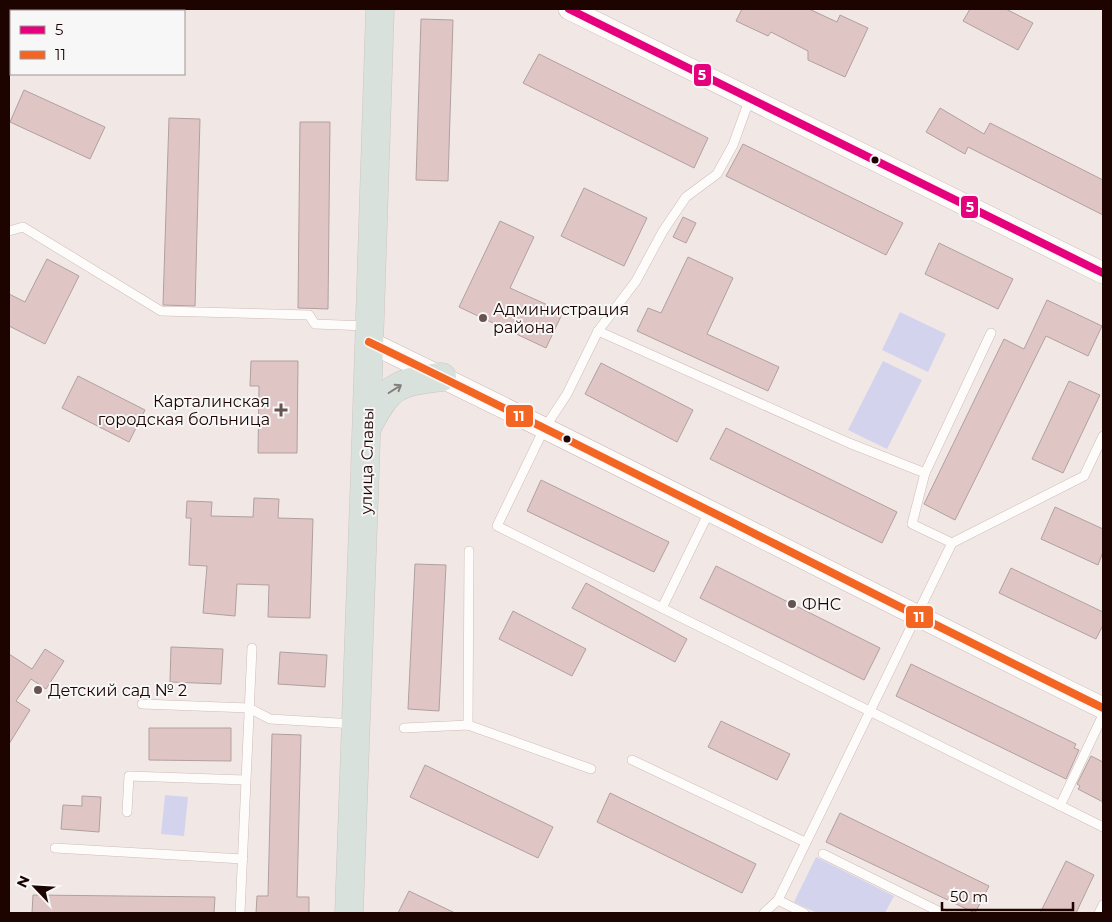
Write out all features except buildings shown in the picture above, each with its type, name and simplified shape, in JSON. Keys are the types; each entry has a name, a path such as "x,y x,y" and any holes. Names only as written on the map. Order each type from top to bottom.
{"main road":[{"name":"улица Славы","path":"349,913 357,724 380,9"},
{"path":"367,428 380,403 390,391 410,380 442,377"}],"street":[{"path":"569,9 1103,273"},
{"path":"369,334 442,377 544,429 710,510 915,615 1103,708"}],"lane":[{"path":"750,98 732,145 717,174 686,197 663,231 636,281 598,331 566,394 544,429 497,526 1103,827"},
{"path":"9,231 23,227 161,310 309,315 316,324 369,334"},
{"path":"598,331 848,443 925,473"},
{"path":"952,543 912,524 925,473 991,333"},
{"path":"764,913 778,900 915,615 952,543 1084,476 1103,436"},
{"path":"662,608 710,510"},
{"path":"468,725 469,552"},
{"path":"240,913 252,648"},
{"path":"142,704 249,708 270,719 357,724"},
{"path":"1060,806 1103,715"},
{"path":"404,728 468,725 591,769"},
{"path":"632,760 805,842"},
{"path":"127,812 128,776 245,780"},
{"path":"55,848 243,859"},
{"path":"823,854 942,913"},
{"path":"778,900 804,913"},
{"path":"1099,913 1103,905"}],"shaded area":[{"path":"900,312 946,334 928,372 882,350"},
{"path":"883,361 922,380 887,449 848,430"},
{"path":"165,795 188,797 184,836 161,834"},
{"path":"816,857 894,896 885,913 817,913 794,902"}],"transit line":[{"name":"5","path":"569,9 1103,273"},
{"name":"11","path":"369,342 1103,708"}],"place":[{"name":"Администрация района","path":"483,318"},
{"name":"Карталинская городская больница","path":"281,410"},
{"name":"ФНС","path":"792,604"},
{"name":"Детский сад № 2","path":"38,690"}]}
